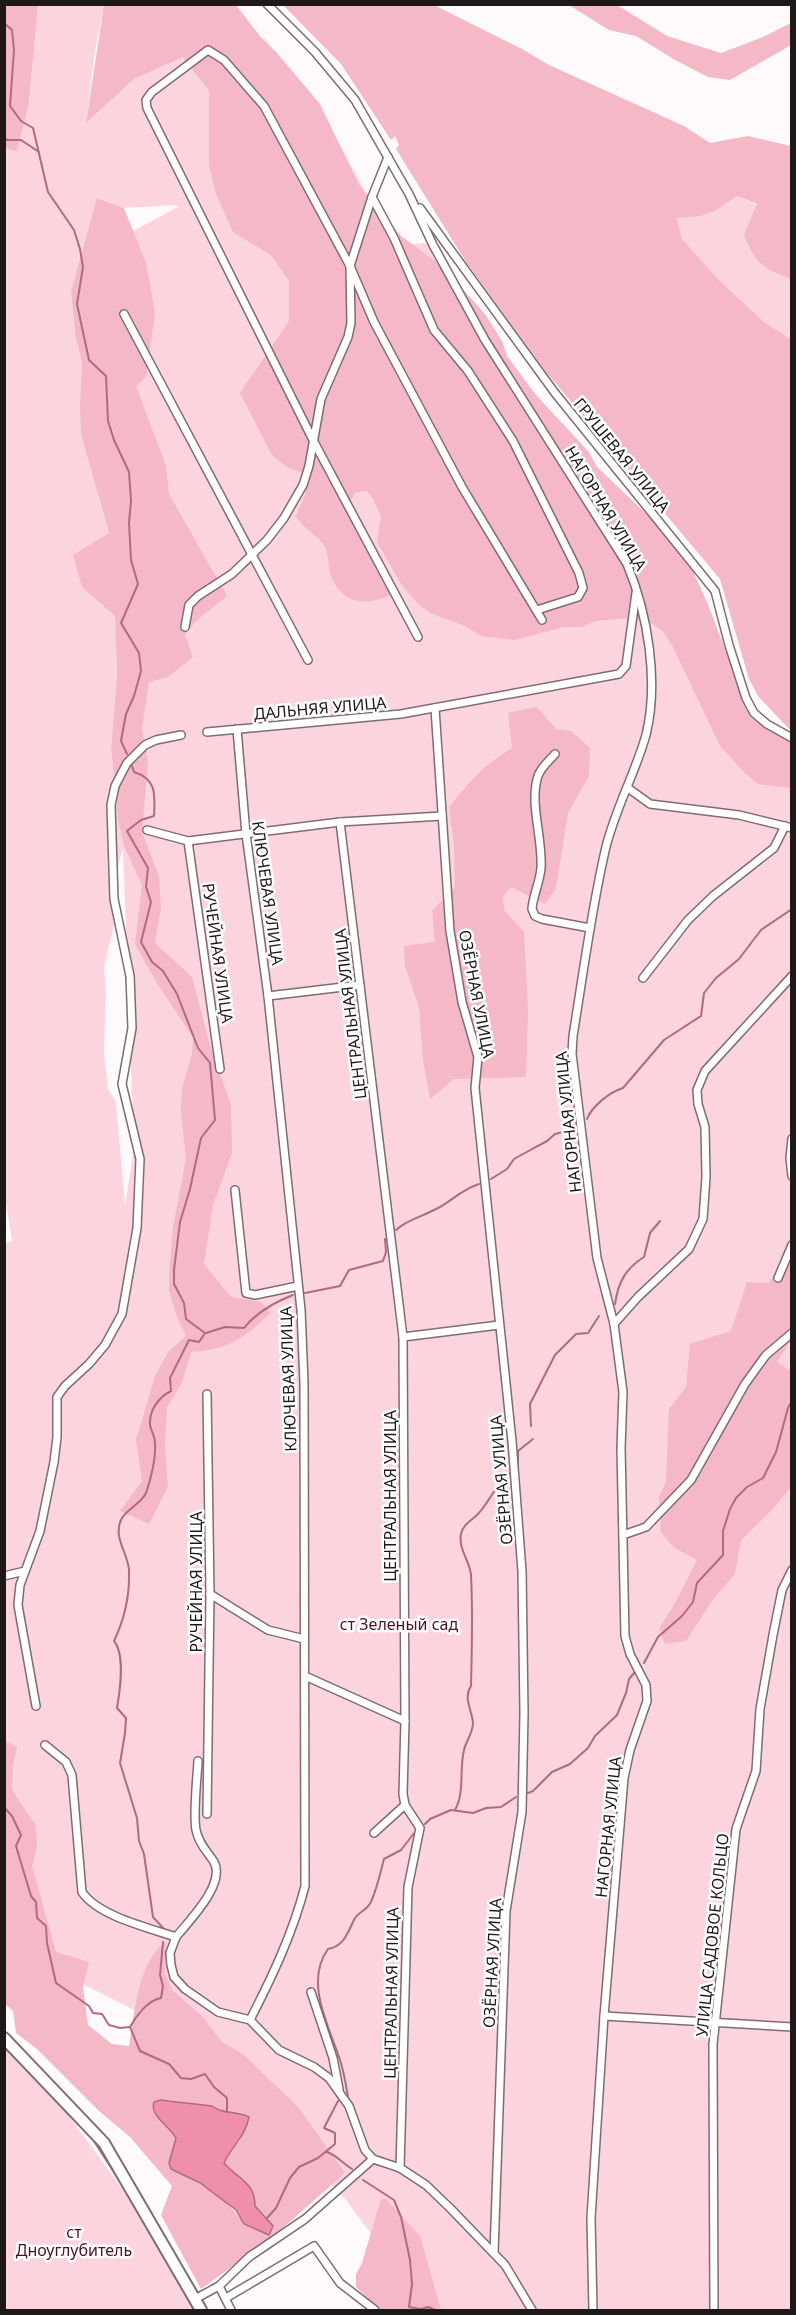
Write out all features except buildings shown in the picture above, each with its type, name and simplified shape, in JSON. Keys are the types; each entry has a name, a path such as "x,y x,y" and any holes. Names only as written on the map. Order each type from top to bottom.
{"street":[{"name":"НАГОРНАЯ УЛИЦА","path":"267,4 315,52 355,100 409,194 485,340 627,564 637,588 648,649 652,690 646,734 605,849 573,1036 573,1054 597,1258 614,1324 623,1392 625,1636 630,1654 646,1685 647,1701 630,1750 624,1778 604,2016 591,2218 593,2310"},
{"path":"418,637 314,440 147,108 146,100 152,92 208,50 225,60 264,106 350,266 374,322 462,487 542,620"},
{"path":"185,627 189,605 198,596 232,574 267,540 284,518 303,485 321,399 348,336 351,323 350,266 372,197 388,157"},
{"name":"ГРУШЕВАЯ УЛИЦА","path":"409,194 555,393 715,591 746,698 754,713 767,724 792,738"},
{"path":"372,197 394,238 434,330 468,371 513,441 579,573 583,588 578,597 537,610"},
{"path":"124,314 308,660"},
{"name":"ДАЛЬНЯЯ УЛИЦА","path":"207,732 401,714 619,674 626,666 637,588"},
{"name":"ОЗЁРНАЯ УЛИЦА","path":"435,708 454,958 462,1002 478,1057 475,1088 512,1441 522,1571 524,1713 522,1812 506,1911 494,2253"},
{"name":"КЛЮЧЕВАЯ УЛИЦА","path":"237,729 246,834 268,996 298,1286 304,1383 305,1886 272,1978 250,2020"},
{"path":"36,1706 18,1605 20,1585 40,1531 54,1462 57,1397 105,1345 122,1314 137,1228 140,1159 122,1084 132,1028 130,976 114,898 111,805 115,786 127,763 145,745 156,740 181,735"},
{"path":"555,754 538,775 536,788 541,871 532,909 536,916 542,919 590,928"},
{"path":"628,788 650,804 739,815 788,827 774,848 713,896 688,920 643,978"},
{"path":"147,830 188,841 340,822 442,816"},
{"name":"ЦЕНТРАЛЬНАЯ УЛИЦА","path":"340,822 403,1337 405,1721 403,1794 405,1805 420,1828 408,1887 400,2168"},
{"name":"РУЧЕЙНАЯ УЛИЦА","path":"188,841 220,1069"},
{"path":"614,1324 638,1297 689,1249 703,1219 706,1177 705,1127 698,1104 697,1090 705,1071 792,976"},
{"path":"268,996 360,985"},
{"path":"792,1139 790,1149 792,1176"},
{"path":"235,1190 246,1293 249,1296 298,1286"},
{"path":"778,1278 792,1245"},
{"path":"403,1337 499,1325"},
{"path":"623,1535 646,1527 691,1480 745,1384 766,1355 792,1333"},
{"name":"РУЧЕЙНАЯ УЛИЦА","path":"207,1394 210,1594 207,1814"},
{"name":"УЛИЦА САДОВОЕ КОЛЬЦО","path":"714,2310 713,2044 715,2024 736,1829 756,1771 760,1709 773,1635 782,1590 792,1570"},
{"path":"4,1576 25,1571"},
{"path":"210,1594 268,1630 304,1639"},
{"path":"305,1676 405,1721"},
{"path":"45,1745 66,1762 72,1775 82,1892 88,1902 124,1919 176,1937"},
{"path":"198,1761 196,1828 202,1847 216,1864 216,1882 203,1905 176,1937 170,1953 174,1977 200,2001 218,2012 250,2020 279,2049 314,2067 329,2078 349,2106 365,2150 373,2159 400,2168 426,2185 505,2265 532,2310"},
{"path":"374,1833 405,1805"},
{"path":"311,1992 333,2058 339,2092"},
{"path":"604,2016 792,2027"},
{"path":"4,2037 104,2143 201,2310"},
{"path":"195,2299 219,2286 249,2257 305,2219 373,2159"},
{"path":"226,2298 314,2246 340,2283 375,2310"},
{"path":"219,2286 231,2310"}],"green space":[{"name":"ст Зеленый сад","path":"38,5 104,5 95,51 86,123 134,79 183,57 192,67 209,54 264,38 323,114 395,246 426,243 513,394 739,722 791,742 791,2310 428,2310 346,2200 203,2045 30,1957 4,1885 4,1244 12,1241 5,1196 5,148 17,150 29,102","holes":["98,198 124,208 174,205 178,207 113,242 128,401 123,841 118,821 111,747 117,675 115,615 82,587 109,533 99,499 80,401 82,363 75,334 71,292","123,848 134,1149 125,1206 116,1102 108,1089 104,1053 106,991 104,967 114,925 117,869"]},
{"path":"737,196 757,205 776,273 791,279 791,339 765,323 719,280 682,239 677,217 709,212"},
{"name":"ст Дноуглубитель","path":"4,2040 50,2090 153,2231 198,2310 5,2310"}],"shaded area":[{"path":"4,5 38,5 29,102 17,151 5,148"},
{"path":"104,5 236,5 263,40 277,53 320,104 359,185 401,236 443,267 485,314 502,341 507,356 536,395 589,452 597,467 656,523 690,565 707,602 745,701 768,728 791,742 791,788 758,784 720,746 673,647 662,630 648,622 630,618 596,621 581,627 563,627 515,640 481,636 465,626 432,614 419,605 401,584 377,542 381,517 374,500 367,491 356,492 346,508 391,595 374,601 358,601 350,599 338,588 332,579 325,547 296,516 306,492 303,473 287,467 272,455 240,393 289,321 289,281 271,255 233,232 216,194 209,165 209,91 183,57 134,79 86,123"},
{"path":"283,5 434,5 549,65 684,126 710,143 748,136 791,146 791,279 767,268 756,258 748,244 744,235 757,204 737,196 715,211 700,216 677,218 682,239 719,280 765,323 791,339 791,731 758,696 749,679 720,579 547,373 466,262 396,149 399,145 395,136 391,140 341,64"},
{"path":"569,5 617,5 667,36 721,53 763,37 791,23 791,45 730,80 708,77 636,36 609,30"},
{"path":"97,198 124,208 146,263 155,313 146,377 136,386 166,466 169,494 227,596 199,619 185,635 193,657 168,677 149,682 142,728 148,763 142,832 159,876 161,907 155,943 192,977 210,1045 231,1105 232,1153 213,1205 204,1264 231,1297 261,1302 271,1313 235,1341 204,1351 191,1352 182,1382 167,1407 165,1446 168,1487 149,1524 120,1511 142,1481 136,1440 155,1376 168,1352 186,1336 169,1291 169,1274 173,1227 186,1159 181,1113 182,1089 192,1054 193,1037 158,985 135,944 142,885 124,846 118,821 111,747 117,675 115,616 82,587 73,555 109,533 81,434 82,363 75,334 71,292"},
{"path":"537,707 556,729 571,731 590,748 589,776 568,813 556,888 545,904 511,887 503,897 504,910 524,932 528,1010 526,1077 454,1079 430,1099 423,1060 419,1007 405,966 404,946 435,942 432,911 455,887 454,845 449,807 485,767 512,748 508,713"},
{"path":"791,1248 791,1340 777,1362 791,1371 791,1487 773,1509 741,1540 735,1574 714,1598 686,1641 665,1644 659,1629 697,1560 673,1547 661,1532 659,1497 666,1482 669,1409 686,1387 690,1344 731,1331 747,1282 769,1283"},
{"path":"5,1742 17,1747 12,1788 35,1824 37,1845 32,1866 56,1952 89,1962 83,1987 88,2025 112,2044 129,2046 143,1975 157,1950 166,1942 165,1973 172,1990 201,2015 222,2042 244,2055 299,2108 345,2173 276,2234 201,2289 161,2215 172,2186 130,2137 99,2111 37,2049 16,2033 13,2011 5,2004","holes":["168,2100 212,2106 218,2111 243,2113 240,2141 230,2150 224,2163 245,2181 255,2206 267,2218 244,2224 221,2198 171,2169 169,2163 176,2138 173,2131 155,2114"]},
{"path":"160,2100 212,2106 221,2111 249,2117 245,2131 224,2163 249,2186 255,2206 273,2226 269,2235 244,2224 236,2210 200,2183 171,2169 169,2163 176,2138 154,2112 154,2102"},
{"path":"381,2199 386,2199 420,2236 441,2310 380,2310 356,2287 356,2274 362,2263"}],"waterway":[{"path":"4,23 12,30 14,50 10,106 21,121 33,128 48,192 74,230 83,267 77,304 89,360 106,376 108,421 129,472 131,560 138,584 121,623 139,653 141,671 126,714 121,741 127,754"},
{"path":"4,137 7,140 21,140 39,152"},
{"path":"132,766 134,772 142,775 151,783 155,801 154,816 141,820 127,831 148,868 146,887 151,902 141,942 152,962 163,971 177,994 198,1048 210,1063 215,1120 201,1138 180,1222 174,1270 174,1284 184,1303 186,1319 205,1333 199,1342 189,1340 170,1378 171,1391 159,1400 153,1409 150,1425 155,1449 150,1481 144,1497 123,1516 119,1527 129,1570 126,1607 114,1641 121,1663 117,1708 126,1718 120,1763 137,1818 153,1917 164,1929"},
{"path":"587,1119 602,1100 623,1088 664,1040 701,1016 704,993 716,978 739,959 761,930 792,909"},
{"path":"491,1179 507,1169 514,1159 547,1141 555,1134 576,1129"},
{"path":"396,1230 479,1184"},
{"path":"615,1304 618,1289 624,1277 632,1266 644,1257 650,1233 660,1221"},
{"path":"305,1293 340,1286 349,1270 383,1261 386,1252 385,1239"},
{"path":"206,1333 225,1327 244,1328 266,1308 293,1295"},
{"path":"531,1426 530,1404 555,1355 576,1334 588,1333 599,1316"},
{"path":"644,1663 658,1637 682,1616 693,1602 697,1583 723,1555 723,1531 730,1509 736,1498 747,1487 763,1478 776,1452 792,1401"},
{"path":"518,1470 518,1451 533,1439"},
{"path":"455,1810 460,1796 464,1750 473,1723 468,1700 471,1686 471,1575 461,1545 461,1534 510,1473"},
{"path":"528,1793 552,1772 570,1764 588,1748 595,1736 617,1715 629,1679 635,1672"},
{"path":"425,1824 430,1819 451,1810 473,1813 486,1808 501,1807 516,1797"},
{"path":"4,1807 12,1816 21,1835 16,1846 31,1896 36,1902 37,1918 46,1926 47,1943 56,1983 89,2006 93,2013 102,2014 109,2025 120,2028 130,2027"},
{"path":"348,2097 345,2078 325,2019 318,1990 321,1962 328,1949 342,1941 355,1918 369,1905 376,1890 384,1859 401,1850 415,1832"},
{"path":"163,1942 160,1975 163,1986 161,1998 147,2005 130,2027 140,2051 169,2064 181,2078 191,2079 205,2074 214,2087 227,2098 227,2112"},
{"path":"4,2047 20,2062"},
{"path":"267,2218 276,2208 290,2178 299,2167 318,2158 335,2144 335,2133 324,2128 338,2101"},
{"path":"92,2138 128,2194"},
{"path":"327,2152 352,2169"},
{"path":"363,2180 394,2200 401,2217 410,2260 412,2284 409,2307 421,2309 428,2307 435,2310"},
{"path":"187,2297 194,2310"}]}
